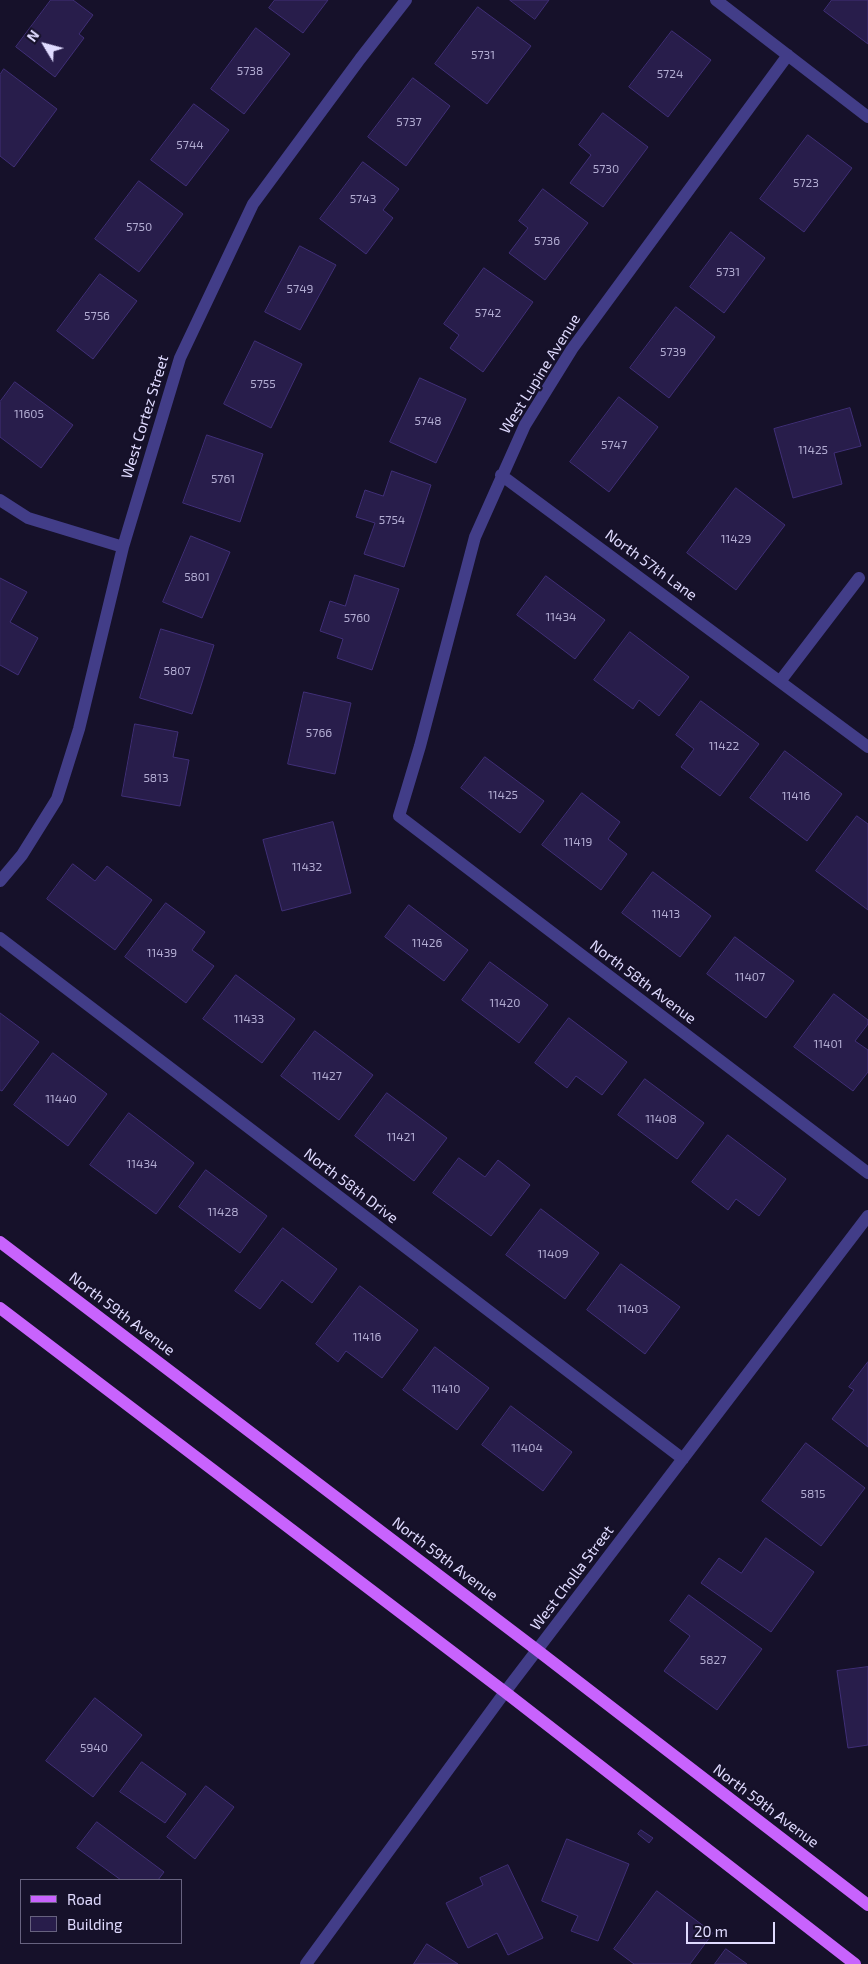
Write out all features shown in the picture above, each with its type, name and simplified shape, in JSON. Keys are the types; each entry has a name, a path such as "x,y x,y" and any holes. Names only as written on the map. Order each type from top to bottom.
{"main road":[{"name":"North 59th Avenue","path":"0,1242 537,1650 868,1905"},
{"path":"0,1308 505,1692 855,1964"}],"street":[{"name":"West Cortez Street","path":"0,881 22,855 57,799 79,729 123,547 180,358 253,204 406,0"},
{"path":"716,0 868,117"},
{"name":"West Lupine Avenue","path":"399,816 420,746 475,537 501,475 525,425 572,349 788,56"},
{"name":"North 57th Lane","path":"501,475 868,747"},
{"path":"0,500 28,518 123,547"},
{"path":"780,680 859,578"},
{"name":"North 58th Avenue","path":"399,816 868,1173"},
{"name":"North 58th Drive","path":"0,938 683,1459"},
{"name":"West Cholla Street","path":"306,1964 505,1692 868,1216"}],"building":[{"path":"51,0 73,0 93,15 79,34 84,38 55,77 16,47"},
{"path":"275,0 328,0 303,33 269,8"},
{"path":"510,0 549,0 535,19"},
{"path":"832,0 868,0 868,44 824,11"},
{"path":"478,7 531,46 487,104 435,64"},
{"path":"256,28 290,54 244,114 211,89"},
{"path":"672,31 711,60 668,117 629,87"},
{"path":"4,69 57,109 14,167 0,156 0,75"},
{"path":"413,78 450,106 406,166 368,137"},
{"path":"194,104 229,130 186,186 151,160"},
{"path":"603,113 648,147 603,207 570,183 591,155 579,145"},
{"path":"808,135 852,168 804,232 760,199"},
{"path":"363,162 399,189 383,210 393,218 366,254 320,219"},
{"path":"139,181 183,214 139,272 95,239"},
{"path":"543,189 588,223 545,280 509,253 528,228 519,221"},
{"path":"731,232 765,258 724,313 690,287"},
{"path":"300,246 336,265 300,330 265,312"},
{"path":"484,268 533,302 483,372 450,348 459,335 444,324"},
{"path":"100,274 137,301 93,359 57,331"},
{"path":"676,307 715,337 669,398 630,368"},
{"path":"255,341 302,364 271,428 224,404"},
{"path":"420,378 466,399 436,463 390,442"},
{"path":"15,382 73,425 41,468 0,437 0,402"},
{"path":"619,397 658,427 609,492 570,462"},
{"path":"850,408 861,446 834,453 842,484 793,498 774,429"},
{"path":"207,435 263,454 240,522 183,503"},
{"path":"392,471 431,485 404,567 364,554 375,523 356,517 365,490 383,496"},
{"path":"736,488 785,525 736,590 687,553"},
{"path":"191,536 230,552 202,618 163,602"},
{"path":"355,575 399,589 372,670 337,658 343,639 320,631 330,601 345,606"},
{"path":"546,576 605,620 575,659 517,615"},
{"path":"0,578 27,592 10,622 38,638 18,675 0,665"},
{"path":"161,629 214,645 192,714 140,698"},
{"path":"630,632 689,677 659,716 639,700 633,709 594,680"},
{"path":"304,692 351,703 335,774 288,764"},
{"path":"701,701 759,744 720,796 681,767 694,749 676,735"},
{"path":"135,724 178,732 173,757 189,760 180,806 122,796"},
{"path":"785,751 842,794 807,841 750,798"},
{"path":"485,757 544,801 520,833 461,788"},
{"path":"582,793 620,822 608,839 627,854 601,890 542,845"},
{"path":"857,816 868,824 868,910 816,871"},
{"path":"333,822 351,893 282,911 263,840"},
{"path":"73,864 95,881 107,866 152,900 115,950 47,899"},
{"path":"653,872 711,916 680,957 622,913"},
{"path":"166,903 205,932 192,950 214,966 186,1003 125,957"},
{"path":"409,905 468,950 444,981 385,937"},
{"path":"735,937 794,981 766,1018 707,974"},
{"path":"490,962 548,1005 519,1043 462,1000"},
{"path":"236,975 295,1019 262,1063 203,1019"},
{"path":"834,994 868,1020 868,1024 855,1041 868,1050 868,1072 853,1091 794,1047"},
{"path":"0,1013 39,1042 2,1091 0,1090"},
{"path":"569,1018 627,1062 602,1095 576,1076 567,1088 535,1063"},
{"path":"315,1031 373,1075 339,1120 281,1076"},
{"path":"53,1053 107,1094 68,1146 14,1105"},
{"path":"645,1079 704,1123 677,1159 618,1115"},
{"path":"387,1093 447,1138 414,1181 355,1136"},
{"path":"129,1113 194,1163 156,1214 90,1165"},
{"path":"728,1135 786,1179 759,1216 736,1199 728,1210 692,1182"},
{"path":"459,1158 485,1177 498,1160 530,1185 491,1236 433,1193"},
{"path":"206,1170 267,1216 240,1253 179,1207"},
{"path":"541,1209 599,1253 565,1299 506,1255"},
{"path":"283,1228 337,1269 312,1303 282,1280 260,1309 235,1291"},
{"path":"621,1264 680,1307 645,1354 587,1310"},
{"path":"360,1286 418,1330 382,1378 346,1351 338,1362 316,1344"},
{"path":"435,1347 489,1388 457,1430 403,1390"},
{"path":"868,1362 868,1447 832,1419 854,1390 849,1387"},
{"path":"511,1406 572,1452 543,1491 482,1445"},
{"path":"806,1443 865,1488 821,1546 762,1501"},
{"path":"766,1538 814,1572 771,1632 701,1583 719,1558 741,1573"},
{"path":"689,1595 762,1649 717,1710 664,1671 690,1636 670,1621"},
{"path":"868,1667 868,1745 848,1748 837,1671"},
{"path":"95,1698 142,1735 93,1797 46,1761"},
{"path":"142,1762 186,1794 165,1823 120,1792"},
{"path":"206,1786 234,1807 195,1859 167,1837"},
{"path":"97,1822 164,1872 159,1879 120,1879 77,1848"},
{"path":"641,1830 653,1838 649,1843 638,1834"},
{"path":"567,1839 629,1864 598,1941 571,1931 578,1916 542,1901"},
{"path":"508,1865 543,1938 508,1955 497,1933 468,1948 446,1903 483,1885 480,1878"},
{"path":"657,1891 713,1933 690,1964 634,1964 614,1949"},
{"path":"427,1944 458,1964 414,1964"},
{"path":"726,1949 747,1964 715,1964"}]}
